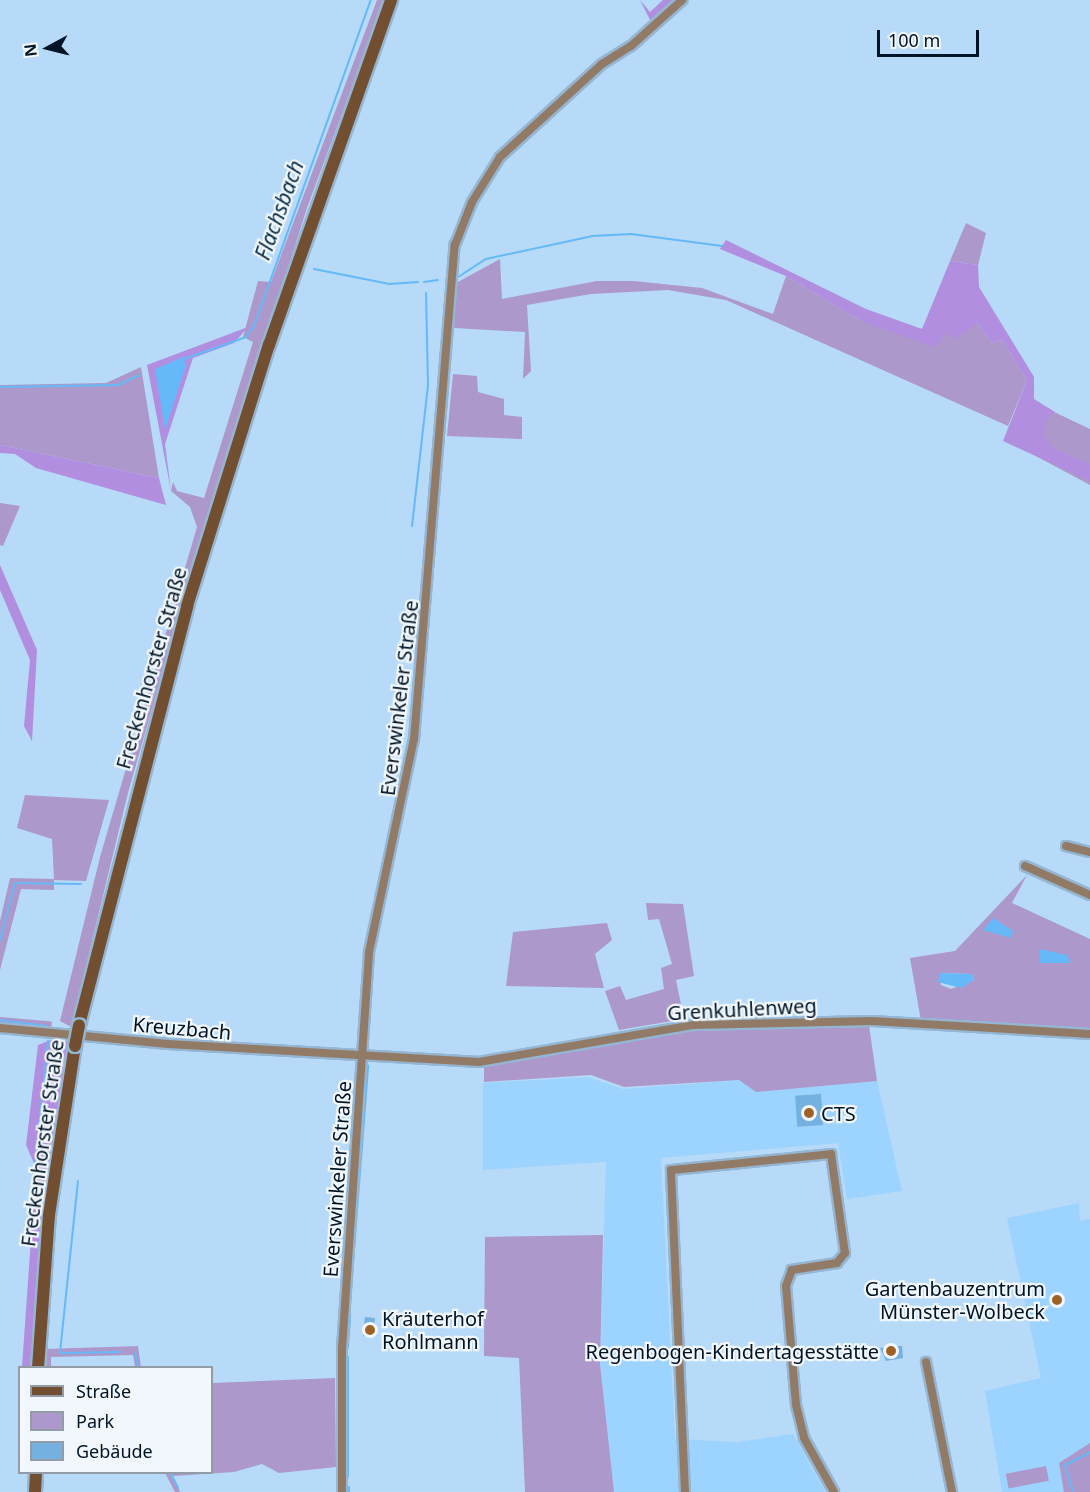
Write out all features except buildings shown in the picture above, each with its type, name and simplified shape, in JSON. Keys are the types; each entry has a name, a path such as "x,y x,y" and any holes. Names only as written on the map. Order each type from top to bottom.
{"main road":[{"name":"Freckenhorster Straße","path":"38,1366 49,1215 75,1046 125,831 201,563 306,234 391,0"},
{"path":"35,1492 36,1474"}],"street":[{"name":"Everswinkeler Straße","path":"342,1492 342,1349 372,922 414,739 455,245 472,202 500,157 602,64 631,46 682,0"},
{"path":"1066,846 1090,852"},
{"path":"1025,866 1090,895"},
{"name":"Grenkuhlenweg","path":"362,1057 479,1062 694,1025 781,1022 915,1022 1090,1034"},
{"name":"Kreuzbach","path":"0,1028 362,1057"},
{"path":"685,1492 671,1170 831,1154 845,1253 837,1263 792,1270 786,1286 796,1405 804,1438 834,1492"},
{"path":"927,1362 952,1492"}],"shaded area":[{"path":"640,0 650,12 663,0 675,0 650,20"},
{"path":"726,240 866,309 922,329 950,261 978,265 979,287 1034,377 1034,399 1055,412 1046,420 1044,435 1054,449 1090,464 1090,481 1003,441 1027,380 1002,340 992,343 977,323 955,339 947,332 935,347 861,321 786,276 720,249"},
{"path":"248,327 234,343 193,358 165,444 171,491 147,365"},
{"path":"183,357 186,365 165,430 155,369"},
{"path":"0,445 159,478 166,505 36,468 15,454 0,453"},
{"path":"0,565 37,650 32,741 24,726 30,660 0,590"},
{"path":"993,918 1013,931 1011,938 983,930"},
{"path":"1040,949 1067,955 1071,963 1040,963"},
{"path":"940,973 972,974 974,980 961,988 938,982"},
{"path":"56,1038 68,1042 45,1187 31,1366 22,1366 36,1168 26,1145 38,1045"},
{"path":"588,1077 623,1089 739,1080 757,1092 877,1081 902,1191 847,1199 838,1143 661,1158 675,1439 737,1442 793,1434 825,1492 614,1492 600,1364 606,1162 483,1170 483,1083"},
{"name":"Gartenbauzentrum Münster-Wolbeck","path":"1079,1203 1080,1221 1090,1219 1090,1492 1002,1492 985,1391 1041,1378 1007,1218"}],"green space":[{"path":"377,0 384,0 307,208 190,576 128,793 71,1027 60,1021 100,857 197,527 190,507 171,491 173,482 177,491 204,498 253,342 243,337 258,281 271,282"},
{"path":"966,223 986,233 978,265 950,261"},
{"path":"500,259 502,299 597,281 633,281 702,288 773,314 786,276 861,321 947,332 977,323 992,343 1002,340 1027,380 1008,426 726,300 668,290 591,294 527,305 531,371 523,379 525,332 454,328 456,283"},
{"path":"141,367 159,478 0,445 0,385 106,383"},
{"path":"453,374 477,376 478,392 504,399 504,415 522,417 522,439 447,436"},
{"path":"1031,401 1090,429 1090,485 1008,441"},
{"path":"0,503 20,506 3,546 0,545"},
{"path":"25,795 109,800 86,881 54,880 54,890 21,889 0,970 0,921 10,878 54,879 52,839 17,828"},
{"path":"1027,875 1012,903 1090,939 1090,1031 921,1021 910,958 955,951","holes":["940,973 972,974 974,980 951,989 941,985"]},
{"path":"646,903 683,904 694,976 676,980 684,1019 619,1030 605,991 620,986 626,1000 664,989 661,968 672,964 659,919 648,920"},
{"path":"607,923 612,940 595,954 604,988 506,986 513,932"},
{"path":"0,1017 52,1022 51,1030 0,1025"},
{"path":"779,1025 869,1025 877,1081 756,1092 739,1080 624,1087 591,1075 484,1082 484,1063 693,1029"},
{"path":"603,1235 600,1364 614,1492 525,1492 519,1358 484,1356 485,1237"},
{"path":"138,1346 141,1366 135,1366 133,1355 51,1357 51,1366 45,1366 46,1349"},
{"path":"335,1378 336,1467 279,1473 262,1464 234,1472 213,1473 213,1383"},
{"path":"1090,1443 1090,1492 1064,1492 1059,1463"},
{"path":"1046,1466 1049,1481 1009,1489 1006,1474"},
{"path":"166,1474 204,1474 173,1476 180,1492 175,1492"}],"waterway":[{"name":"Flachsbach","path":"184,359 246,337 254,326 371,0"},
{"path":"455,279 486,259 592,236 631,234 722,246"},
{"path":"314,269 390,284 418,282"},
{"path":"424,282 438,280"},
{"path":"412,526 428,386 426,293"},
{"name":"Flachsbach","path":"0,387 118,385 139,375"},
{"path":"0,940 15,883 81,884"},
{"path":"0,1020 47,1026"},
{"path":"35,1165 48,1041"},
{"path":"350,1302 368,1066"},
{"path":"78,1181 60,1353 120,1352"},
{"path":"348,1347 350,1315"},
{"path":"135,1352 138,1366"},
{"path":"348,1357 348,1477"},
{"path":"1073,1492 1065,1465 1090,1452"},
{"path":"171,1474 178,1488"},
{"path":"349,1487 349,1492"}],"place":[{"name":"CTS","path":"809,1113"},
{"name":"Gartenbauzentrum Münster-Wolbeck","path":"1057,1300"},
{"name":"Kräuterhof Rohlmann","path":"370,1330"},
{"name":"Regenbogen-Kindertagesstätte","path":"891,1351"}]}
